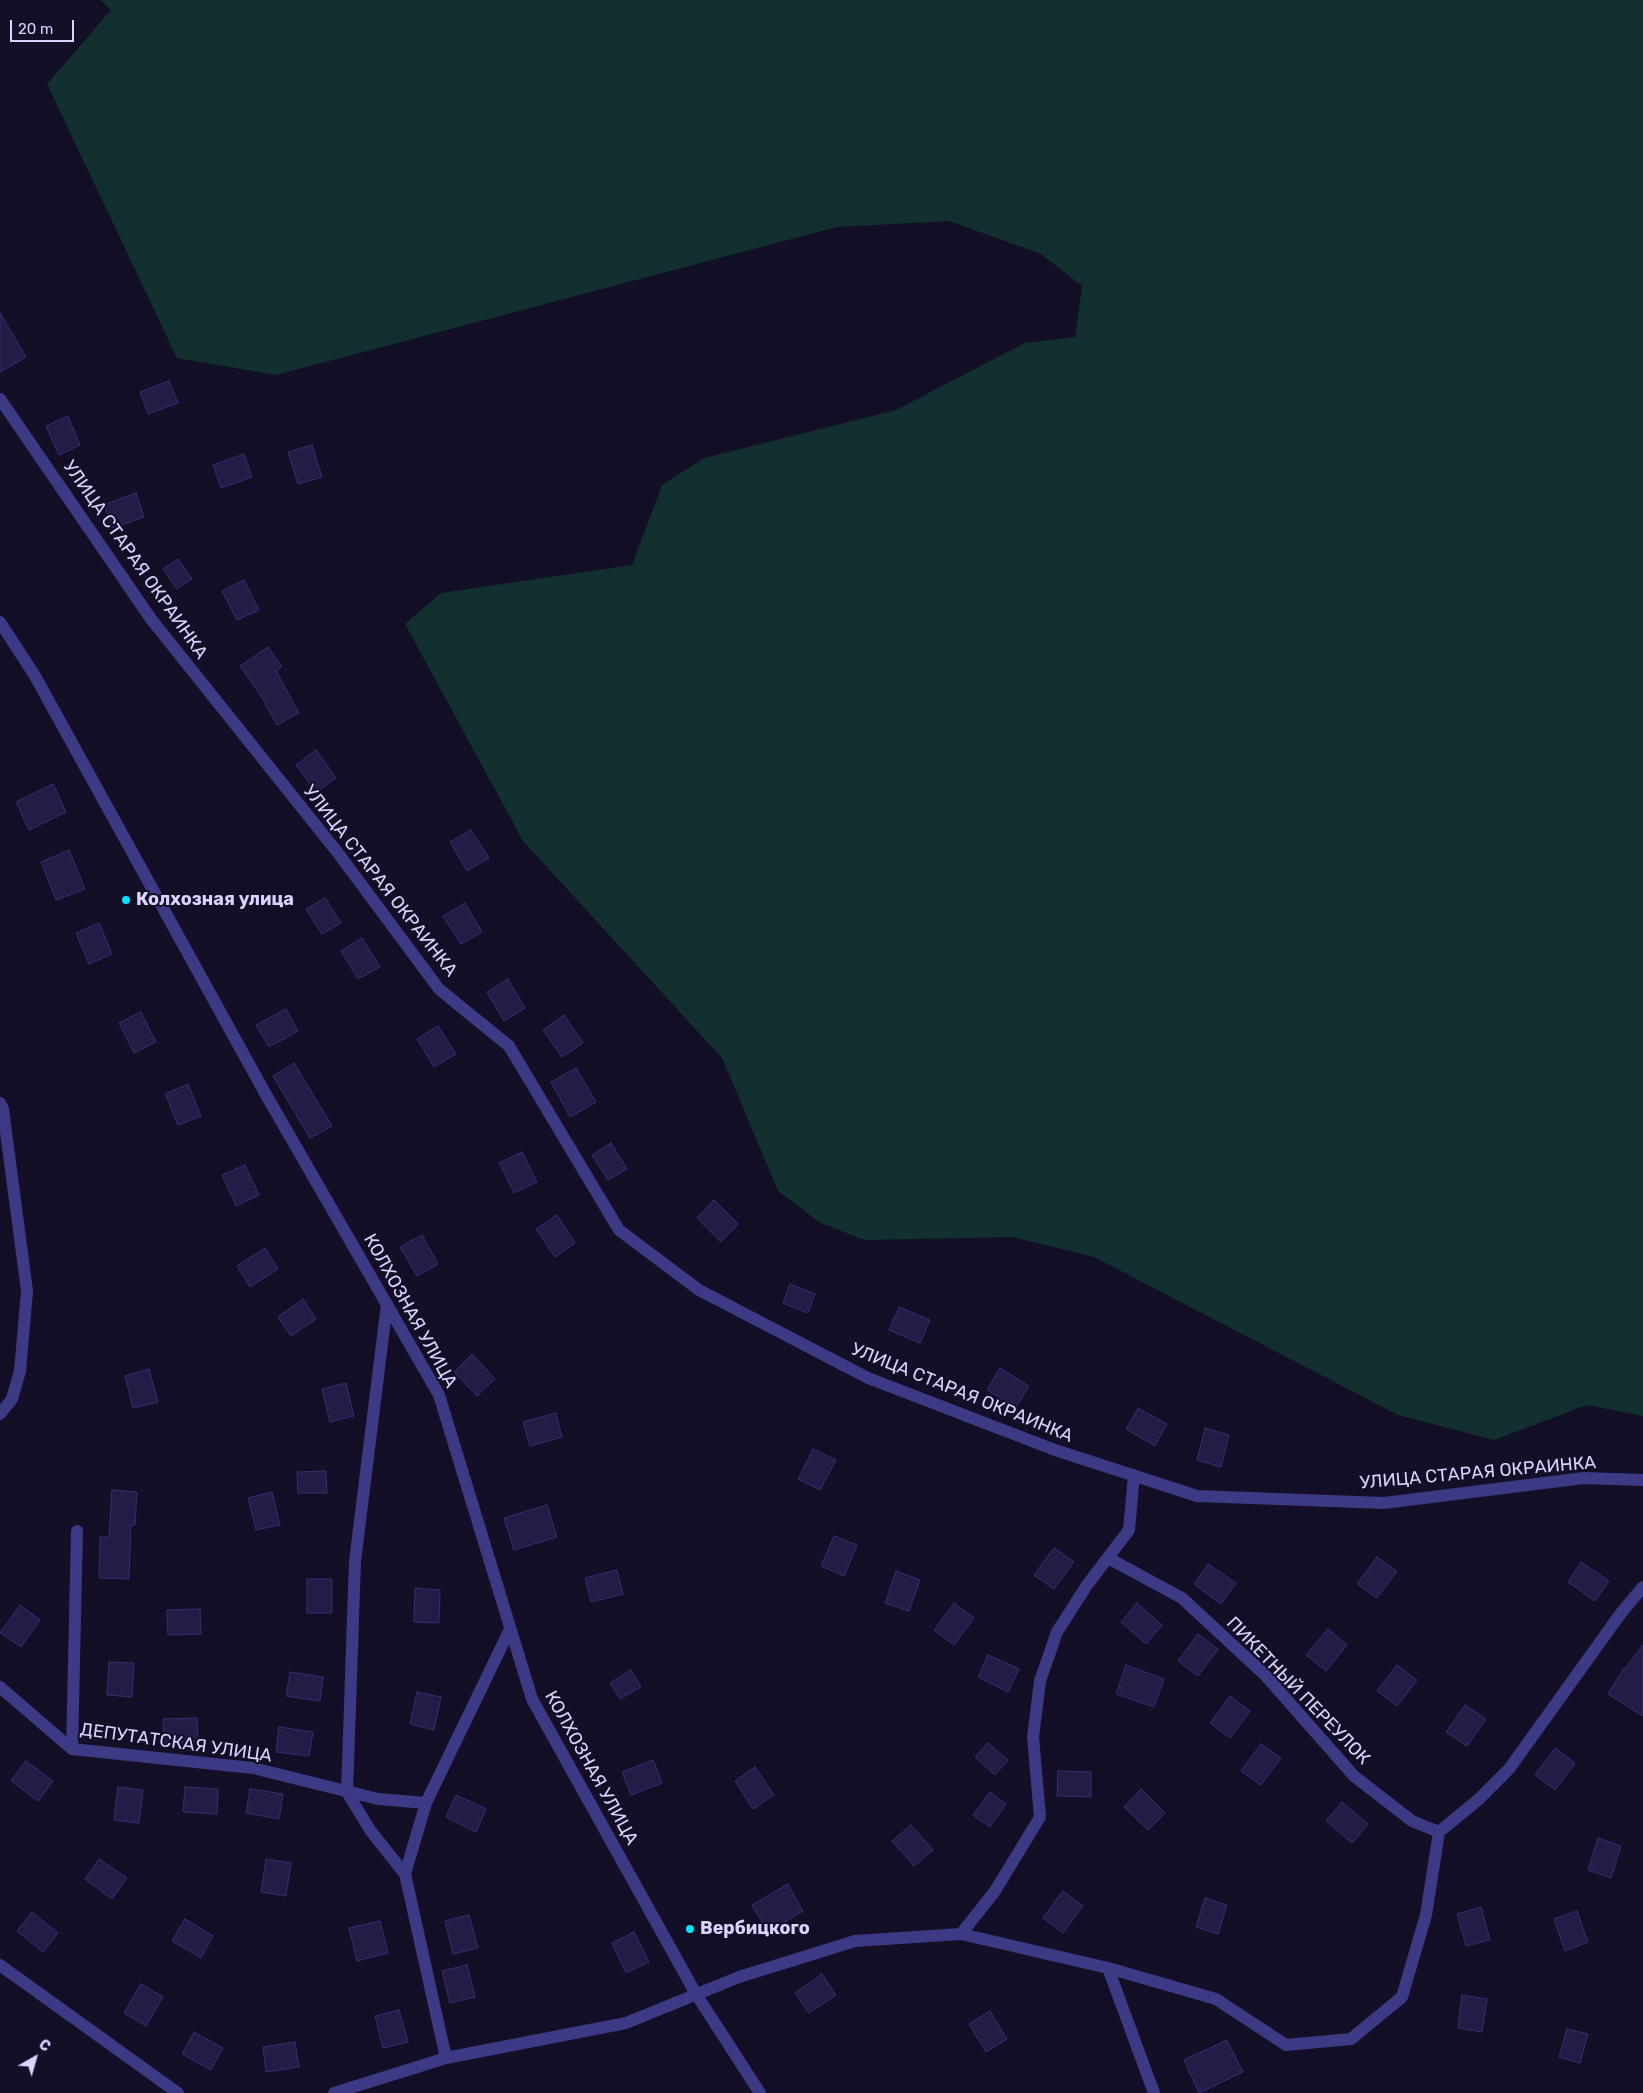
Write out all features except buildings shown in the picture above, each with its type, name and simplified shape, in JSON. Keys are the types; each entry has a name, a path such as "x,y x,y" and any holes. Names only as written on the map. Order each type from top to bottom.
{"street":[{"name":"УЛИЦА СТАРАЯ ОКРАИНКА","path":"0,399 151,620 338,853 439,989 509,1046 619,1230 699,1290 868,1378 1055,1450 1198,1496 1384,1502 1584,1478 1643,1480"},
{"name":"КОЛХОЗНАЯ УЛИЦА","path":"0,622 35,676 260,1084 439,1394 532,1699 696,1994 760,2093"},
{"path":"0,1103 3,1109 27,1291 20,1371 12,1399 0,1414"},
{"path":"387,1304 355,1561 346,1792 370,1830 406,1874 446,2058"},
{"path":"961,1934 995,1891 1040,1817 1033,1737 1040,1681 1057,1632 1086,1585 1129,1530 1134,1475"},
{"path":"72,1749 77,1531"},
{"name":"ПИКЕТНЫЙ ПЕРЕУЛОК","path":"1108,1558 1182,1598 1265,1675 1354,1776 1412,1821 1439,1832"},
{"path":"334,2093 446,2058 626,2023 739,1977 855,1941 961,1934 1108,1968 1216,1999 1286,2045 1350,2039 1402,1996 1426,1915 1439,1832 1479,1799 1509,1769 1620,1613 1643,1588"},
{"path":"406,1874 426,1803 510,1629"},
{"name":"ДЕПУТАТСКАЯ УЛИЦА","path":"0,1687 72,1749 253,1768 378,1799 426,1803"},
{"path":"0,1965 178,2093"},
{"path":"1108,1968 1154,2093"}],"green space":[{"path":"100,0 1643,0 1643,1416 1587,1405 1494,1440 1398,1415 1094,1257 1012,1237 864,1240 819,1222 778,1191 722,1058 523,841 405,624 441,593 632,565 662,485 704,458 896,410 1025,343 1075,337 1082,286 1041,254 949,221 837,227 276,375 177,358 47,84 111,10"}],"place":[{"name":"Колхозная улица","path":"126,900"},
{"name":"Вербицкого","path":"690,1929"}]}
